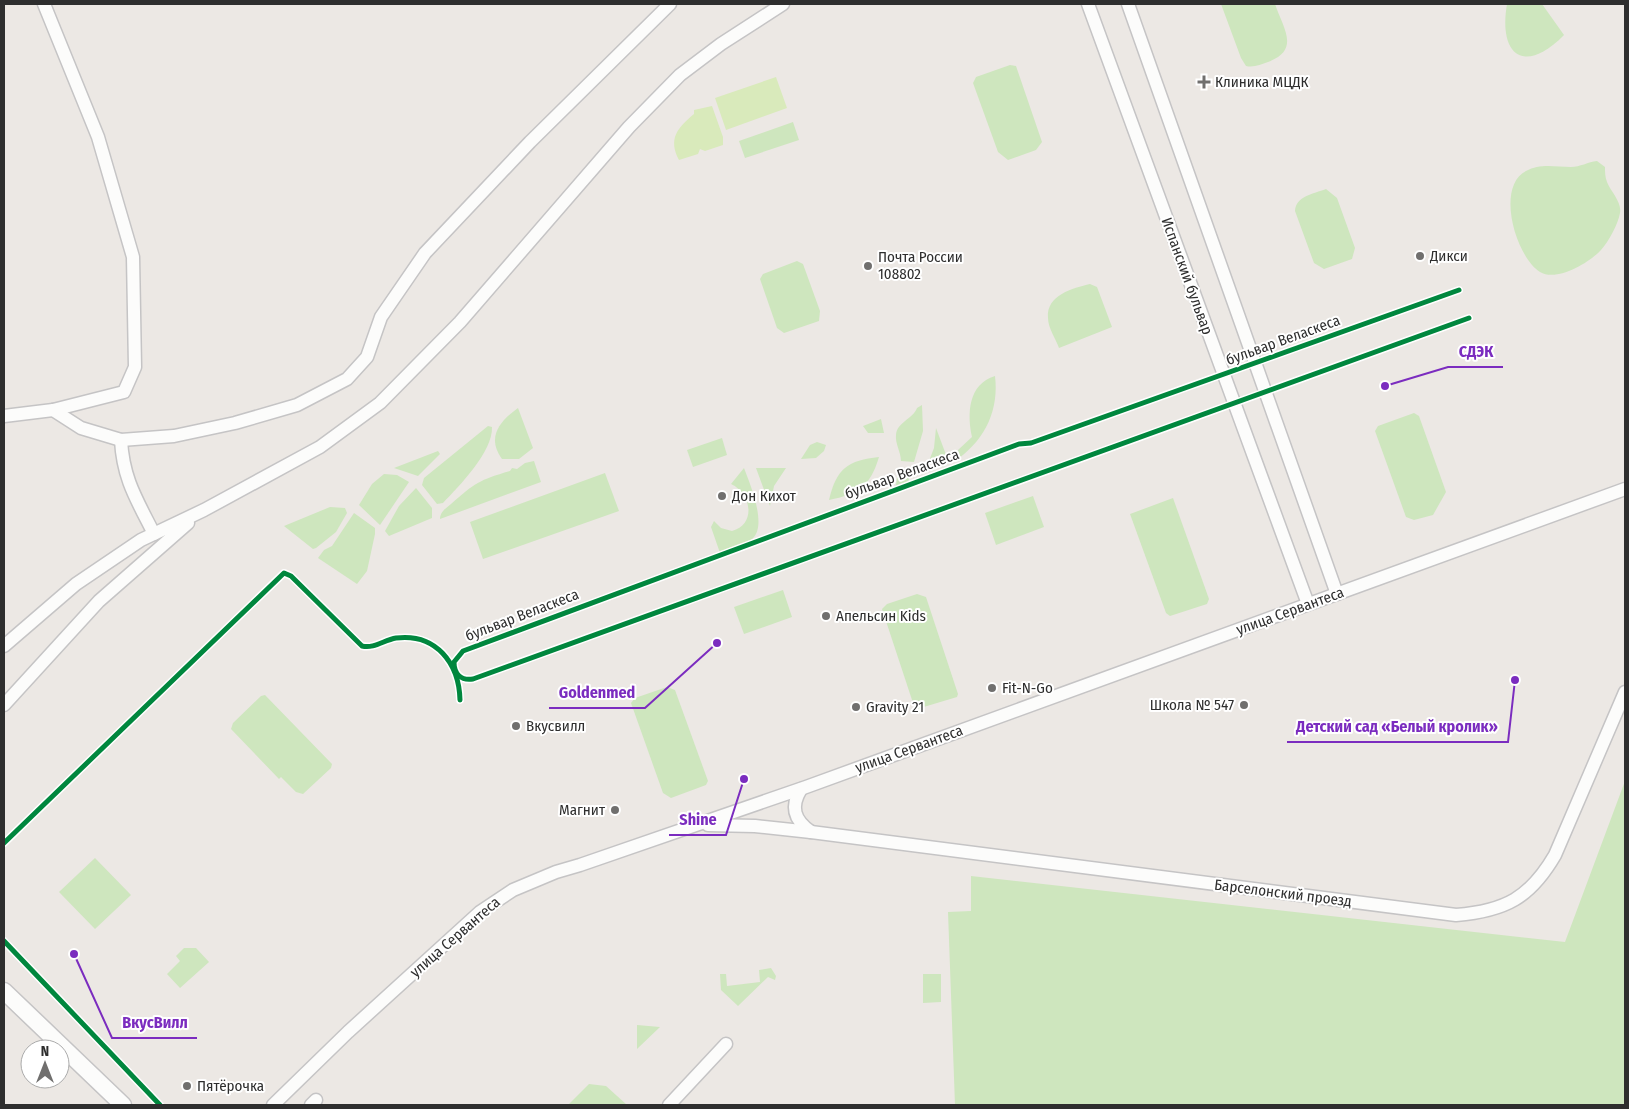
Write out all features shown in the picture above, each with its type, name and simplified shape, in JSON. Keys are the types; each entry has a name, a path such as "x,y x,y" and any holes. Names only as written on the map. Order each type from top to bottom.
{"street":[{"path":"4,416 53,410 124,392 135,367 133,257 98,137 44,4"},
{"path":"53,410 81,428 121,440 174,436 235,423 297,405 347,379 366,357 382,318 425,253 530,142 670,4"},
{"path":"4,646 76,584 154,534 204,510 320,446 380,403 460,322 629,127 680,75 721,44 783,4"},
{"name":"Испанский бульвар","path":"1088,4 1308,604"},
{"path":"1128,4 1337,594"},
{"path":"121,440 122,463 128,481 154,534"},
{"name":"улица Сервантеса","path":"273,1105 348,1032 480,912 514,890 556,872 801,788 1625,490"},
{"path":"4,706 99,601 154,551 204,510"},
{"name":"Барселонский проезд","path":"698,824 755,826 811,832 1456,915 1482,913 1508,905 1528,892 1544,875 1556,855 1625,692"},
{"path":"801,788 795,798 794,808 796,817 800,824 811,832"},
{"path":"4,991 124,1105"},
{"path":"669,1105 726,1044"}],"green space":[{"path":"1221,4 1275,4 1287,37 1287,45 1284,51 1278,57 1268,62 1255,66 1246,66 1241,58"},
{"path":"1507,4 1542,4 1564,35 1550,47 1537,54 1526,56 1518,54 1511,47 1507,36 1505,22"},
{"path":"1010,65 1016,66 1042,142 1036,150 1008,160 998,152 973,83 976,77"},
{"path":"776,77 787,108 726,130 715,98"},
{"path":"712,106 723,137 723,145 705,151 700,149 698,154 679,160 674,140 679,129 694,114 694,110"},
{"path":"793,122 799,140 745,158 739,141"},
{"path":"1597,161 1605,167 1607,182 1616,197 1620,209 1613,232 1596,255 1572,270 1555,275 1540,272 1531,264 1523,252 1512,222 1510,206 1512,191 1517,179 1526,171 1537,167 1574,167"},
{"path":"1326,189 1337,198 1355,248 1352,259 1324,269 1314,263 1295,211 1298,202 1302,199"},
{"path":"797,261 803,264 820,311 819,321 784,333 777,328 760,279 763,274"},
{"path":"1090,284 1097,287 1112,327 1059,348 1048,322 1051,304 1056,298 1069,290"},
{"path":"995,376 995,400 989,422 977,441 959,458 958,450 972,437 970,410 975,393 986,380"},
{"path":"922,405 923,431 914,462 901,461 896,438 897,431 917,408"},
{"path":"518,408 533,448 519,459 502,459 495,444 497,430 506,418"},
{"path":"1414,413 1419,416 1446,492 1433,515 1414,520 1406,517 1375,431 1378,426"},
{"path":"881,419 884,433 868,433 863,426"},
{"path":"488,426 492,427 491,437 481,458 443,503 437,504 422,485 424,478"},
{"path":"936,428 948,460 929,461 934,448"},
{"path":"722,438 727,455 693,467 687,450"},
{"path":"817,442 826,445 824,451 816,458 801,459 810,445"},
{"path":"438,451 440,454 418,476 394,468"},
{"path":"879,457 871,476 861,488 848,495 829,500 835,481 845,468 868,458"},
{"path":"534,461 541,482 440,519 445,509 478,483 510,471 512,468 517,469 525,463"},
{"path":"744,468 758,515 756,533 745,544 720,553 711,527 714,521 721,528 732,531 745,522 748,515 747,501 738,488 731,484"},
{"path":"756,468 786,468 774,486 770,506"},
{"path":"899,470 912,470 907,485 895,489"},
{"path":"605,473 619,511 483,559 470,522"},
{"path":"384,474 397,475 409,482 380,525 359,505 372,484"},
{"path":"416,488 432,508 432,518 389,536 385,531 399,506"},
{"path":"1033,496 1044,527 996,545 985,513"},
{"path":"1173,498 1209,599 1207,604 1170,616 1166,613 1130,514"},
{"path":"330,507 345,508 347,513 336,532 316,548 313,549 284,526"},
{"path":"354,513 375,528 367,571 357,584 318,558 324,550 332,546"},
{"path":"783,590 792,617 744,634 734,607"},
{"path":"917,594 926,597 958,694 957,697 917,709 914,706 882,609 887,604"},
{"path":"667,687 675,690 708,781 706,785 671,798 663,793 631,703 635,698"},
{"path":"265,695 332,764 331,768 303,794 296,792 281,777 279,779 231,729 233,723 261,696"},
{"path":"1625,781 1625,1105 955,1105 948,912 971,911 971,876 1565,942"},
{"path":"95,858 131,895 95,929 59,892"},
{"path":"184,948 196,948 209,962 180,988 167,974 180,961 176,956"},
{"path":"771,968 776,976 775,980 768,977 738,1006 721,990 720,974 726,974 727,986 760,982 759,970"},
{"path":"923,974 941,974 941,1002 923,1003"},
{"path":"637,1025 660,1027 637,1049"},
{"path":"589,1084 606,1086 627,1105 568,1105"}],"cycle path":[{"name":"бульвар Веласкеса","path":"1459,290 1031,443 1019,444 463,651 454,662 455,670 462,678 473,679 1469,318"},
{"path":"4,843 284,573 291,576 362,646 375,645 396,638 423,640 434,646 443,653 450,663 459,687 460,700"},
{"path":"4,941 160,1105"}],"place":[{"name":"Клиника МЦДК","path":"1204,82"},
{"name":"Дикси","path":"1420,256"},
{"name":"Почта России 108802","path":"868,266"},
{"name":"СДЭК","path":"1385,386"},
{"name":"Дон Кихот","path":"722,496"},
{"name":"Апельсин Kids","path":"826,616"},
{"name":"Goldenmed","path":"717,643"},
{"name":"Детский сад «Белый кролик»","path":"1515,680"},
{"name":"Fit-N-Go","path":"992,688"},
{"name":"Школа № 547","path":"1244,705"},
{"name":"Gravity 21","path":"856,707"},
{"name":"Вкусвилл","path":"516,726"},
{"name":"Shine","path":"744,779"},
{"name":"Магнит","path":"615,810"},
{"name":"ВкусВилл","path":"74,954"},
{"name":"Пятёрочка","path":"187,1086"}]}
